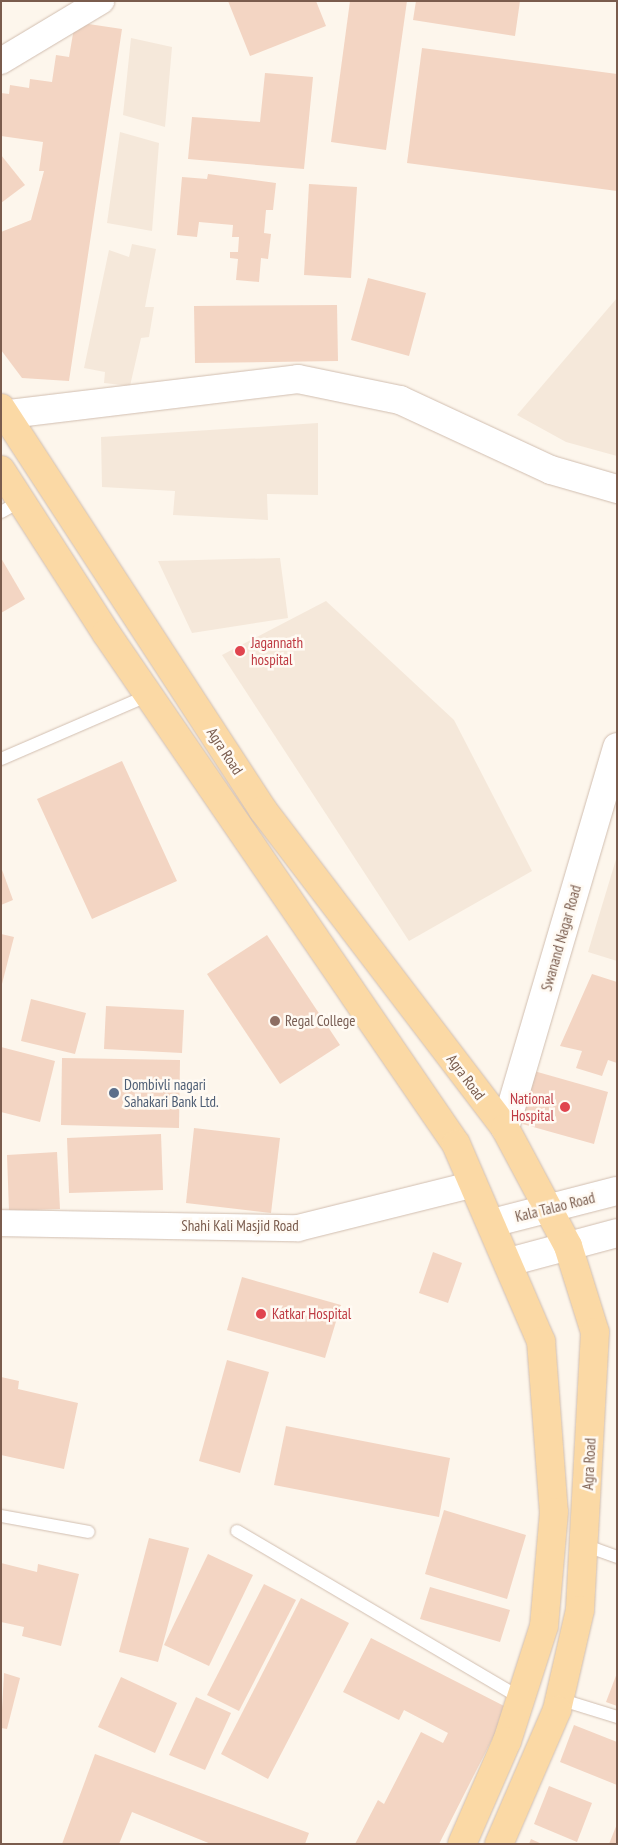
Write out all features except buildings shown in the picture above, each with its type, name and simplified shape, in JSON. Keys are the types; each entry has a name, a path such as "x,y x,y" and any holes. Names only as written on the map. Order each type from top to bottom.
{"main road":[{"path":"3,413 298,379 400,400 551,470 617,489"},
{"name":"Agra Road","path":"3,413 263,810 505,1128 568,1246 595,1332 580,1610 557,1710 499,1844"},
{"name":"Agra Road","path":"1,470 11,506 149,695 456,1144 509,1262 541,1341 554,1512 544,1626 507,1741 462,1844"},
{"name":"Swanand Nagar Road","path":"505,1128 617,747"},
{"name":"Kala Talao Road","path":"492,1223 617,1192"},
{"path":"509,1262 568,1246 612,1239 590,1200"}],"street":[{"path":"1,61 101,1"},
{"name":"Shahi Kali Masjid Road","path":"1,1222 298,1228 474,1184"}],"lane":[{"path":"1,759 149,695"},
{"path":"1,1516 89,1532"},
{"path":"237,1531 520,1698"},
{"path":"584,1545 617,1557"},
{"path":"559,1698 617,1717"}],"shaded area":[{"path":"131,38 172,47 165,127 123,115"},
{"path":"120,132 159,143 152,231 107,223"},
{"path":"132,244 156,249 145,307 154,307 149,337 141,338 130,386 104,383 105,372 84,368 109,250 129,257"},
{"path":"617,298 617,456 566,442 517,415"},
{"path":"318,423 318,495 267,494 268,520 173,515 175,491 102,487 101,437"},
{"path":"280,558 288,618 192,633 158,561"},
{"path":"326,601 454,720 532,871 409,941 222,655"},
{"path":"617,856 617,961 588,952"}],"place":[{"name":"Jagannath hospital","path":"240,651"},
{"name":"Regal College","path":"275,1021"},
{"name":"Dombivli nagari Sahakari Bank Ltd.","path":"114,1093"},
{"name":"National Hospital","path":"565,1107"},
{"name":"Katkar Hospital","path":"261,1314"}]}
